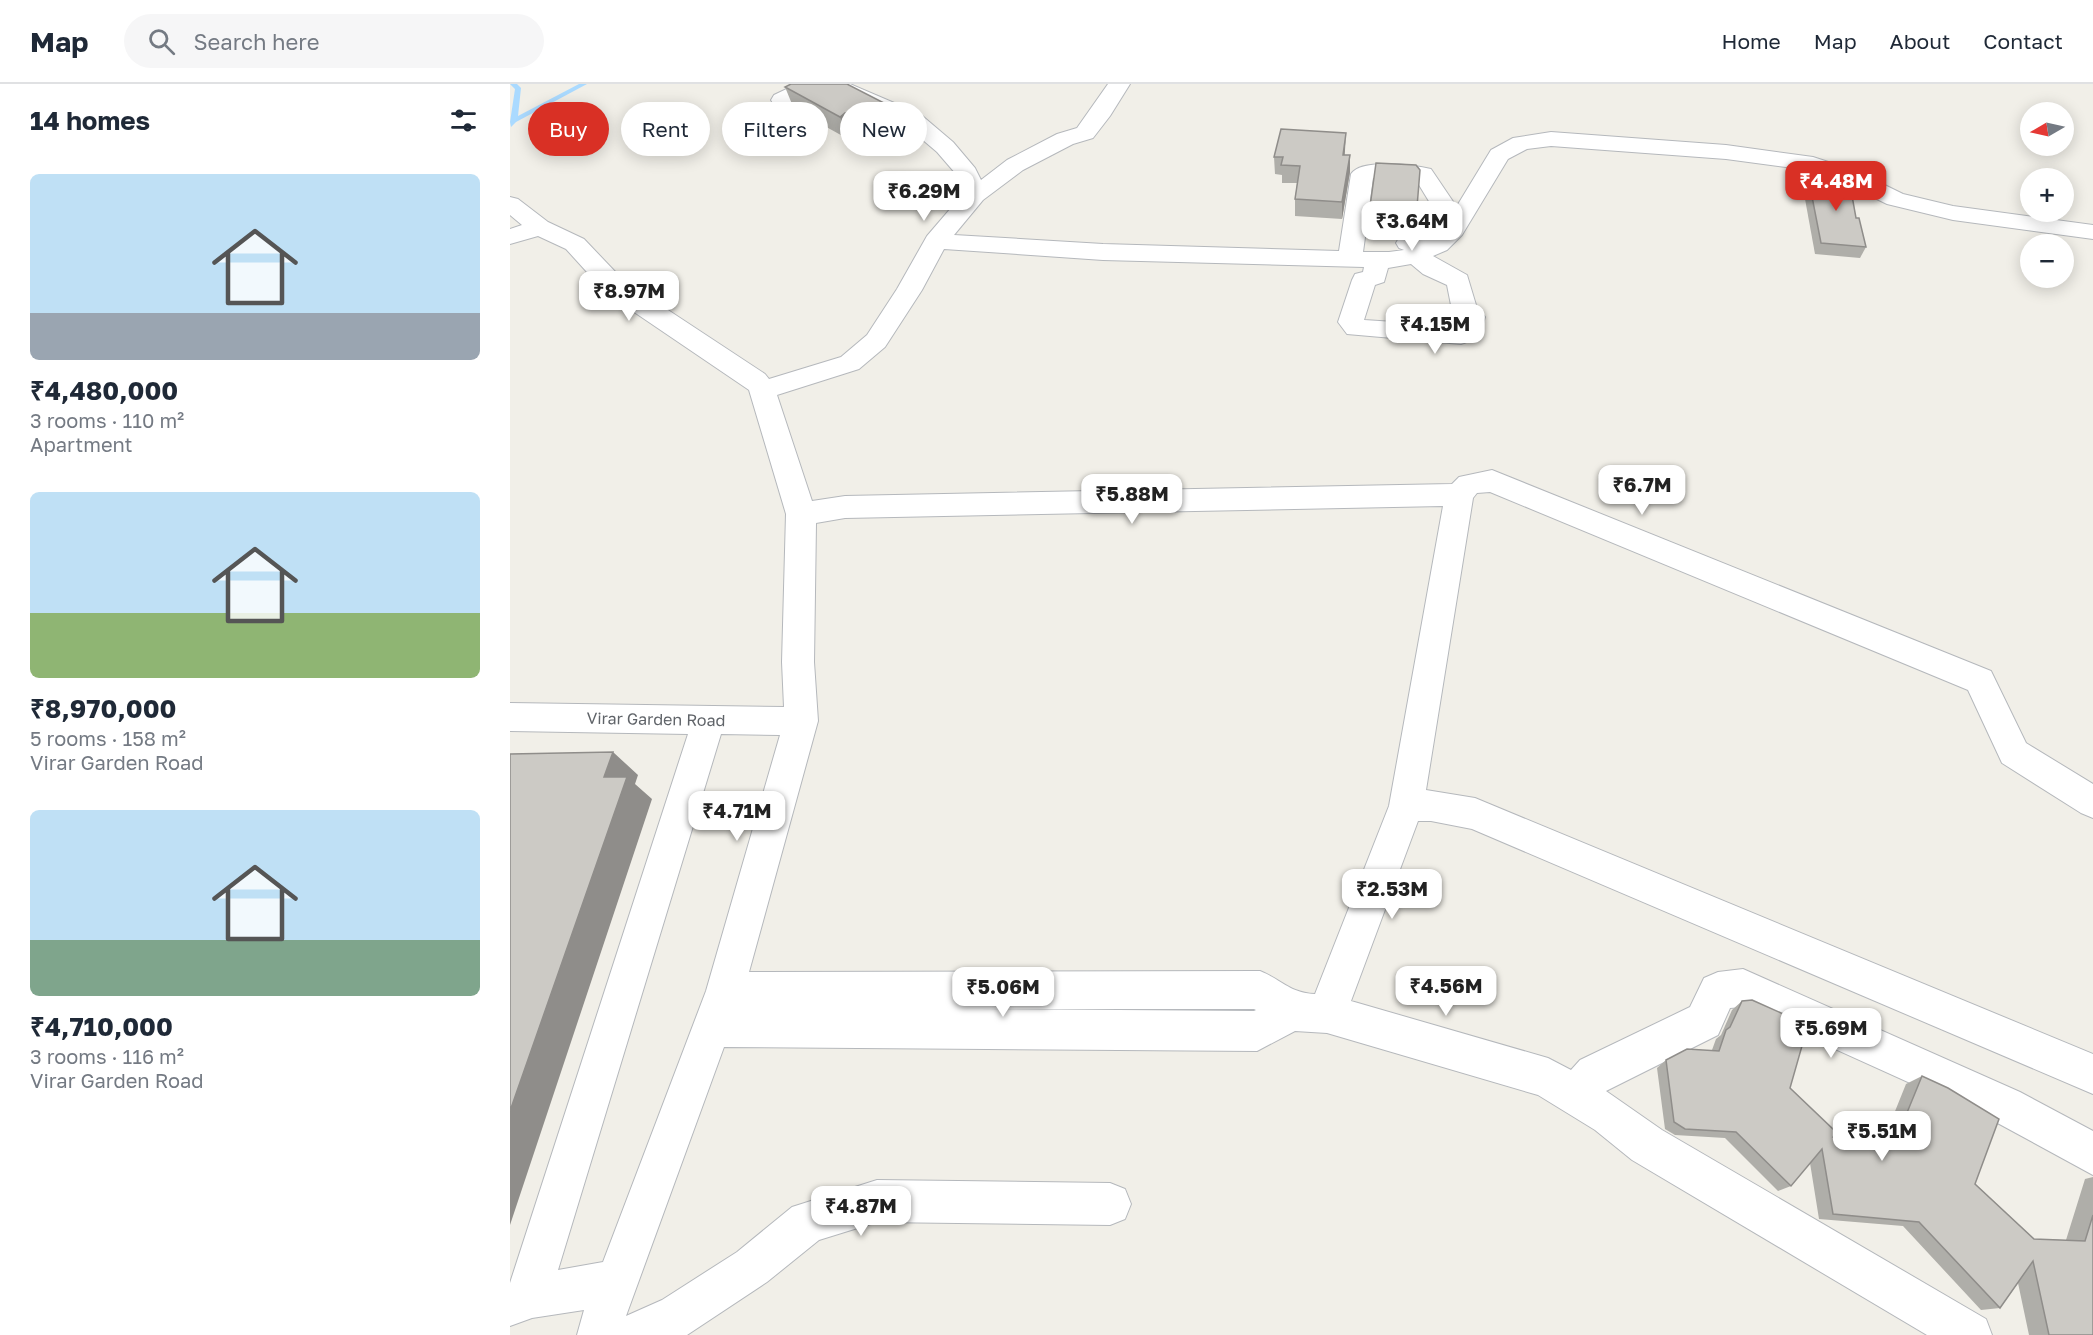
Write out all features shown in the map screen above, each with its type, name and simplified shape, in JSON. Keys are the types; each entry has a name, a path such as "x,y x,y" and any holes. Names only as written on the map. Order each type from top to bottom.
{"street":[{"path":"762,390 850,363 876,341 909,290 936,241 975,195 1015,165 1065,139 1085,133 1099,116 1119,84"},
{"path":"783,100 808,87 835,85 912,119 945,147 967,172 975,195"},
{"path":"1376,265 1416,255 1438,245 1454,230 1499,155 1521,143 1551,140 1726,152 1813,164 1848,176 1895,199 1953,213 2093,232"},
{"path":"510,204 540,227 575,244 615,287 756,380 762,390 801,514 798,662 801,721 765,842 725,991 618,1282 607,1305 599,1335"},
{"path":"510,237 540,227"},
{"path":"936,241 1103,252 1350,254 1376,265 1446,275"},
{"path":"1376,265 1375,276 1364,280 1351,322 1356,328 1461,335 1467,333 1472,317 1470,312 1465,310 1458,281 1432,268 1416,255"},
{"path":"712,1027 1257,1031 1310,1013 1406,806 1459,495 1469,484 1492,482 1980,681 2014,753 2093,802"},
{"path":"801,514 845,507 1459,495"},
{"name":"Virar Garden Road","path":"510,717 801,721"},
{"path":"618,1282 519,1302 710,720"},
{"path":"1406,806 1431,805 1475,814 2093,1074"},
{"path":"1576,1095 1594,1074 1704,1021 1718,990 1743,988 2006,1106 2093,1154"},
{"path":"725,991 1260,990 1310,1013 1458,1050 1548,1078 1647,1145 1970,1335"},
{"path":"636,1335 678,1316 752,1267 807,1222 878,1201 1110,1204"}],"building":[{"path":"791,84 847,84 882,102 840,102 840,117 828,110 828,102 812,102 785,87"},
{"path":"1281,129 1346,133 1343,155 1350,155 1342,202 1295,199 1300,166 1281,165 1283,157 1274,157"},
{"path":"1376,163 1416,165 1420,170 1417,207 1397,222 1368,221"},
{"path":"1808,176 1849,179 1856,218 1859,218 1866,247 1821,243"},
{"path":"613,752 604,777 627,777 510,1111 510,754"},
{"path":"1752,1000 1808,1025 1790,1088 1836,1132 1833,1137 1895,1142 1922,1076 1948,1088 1999,1119 1975,1184 2034,1239 2085,1241 2093,1215 2093,1335 2049,1335 2033,1261 2000,1308 1919,1222 1833,1214 1822,1149 1791,1186 1736,1132 1685,1129 1674,1122 1666,1060 1687,1049 1719,1051 1726,1030 1730,1027 1742,1001"}],"waterway":[{"path":"513,84 518,88 514,121"},
{"path":"514,121 584,84"},
{"path":"511,125 514,121"}]}
